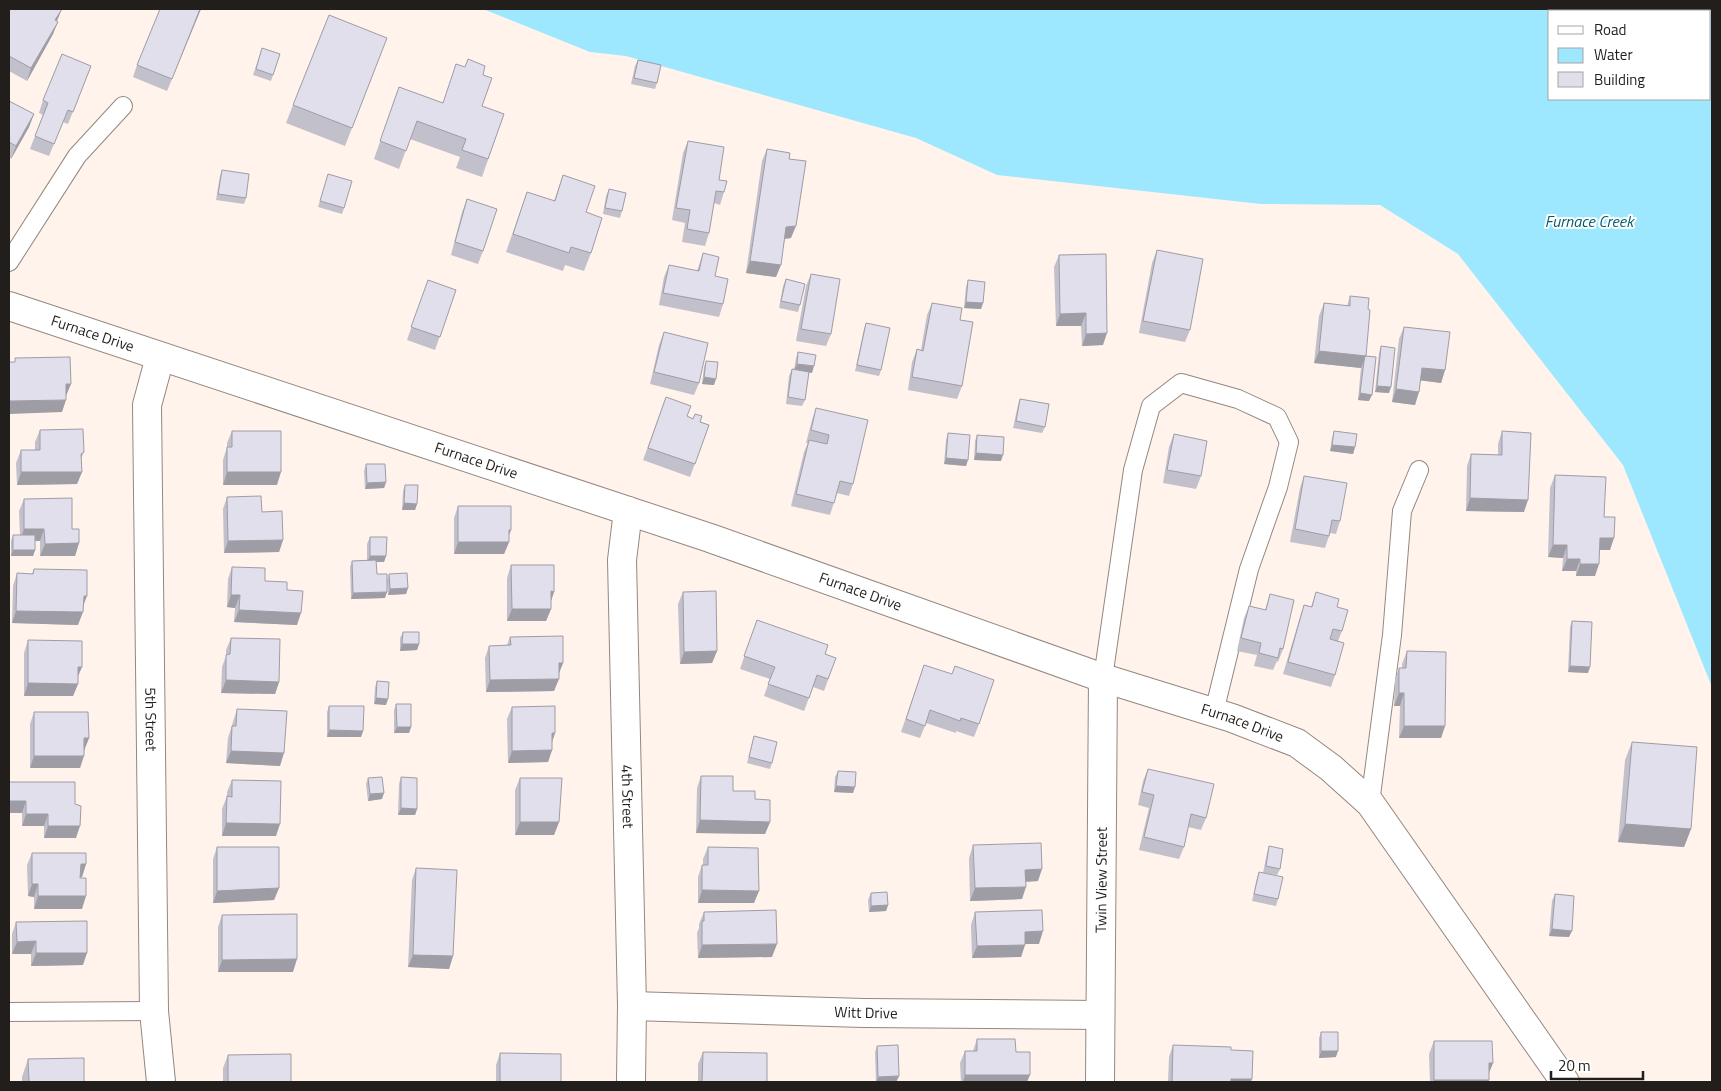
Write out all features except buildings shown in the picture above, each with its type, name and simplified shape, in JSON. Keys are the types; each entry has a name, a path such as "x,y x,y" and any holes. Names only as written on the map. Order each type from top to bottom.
{"street":[{"name":"Furnace Drive","path":"9,306 729,544 1103,678 1214,712 1298,743 1331,768 1370,803 1565,1082"},
{"name":"5th Street","path":"160,357 148,405 154,1011 161,1082"},
{"name":"4th Street","path":"628,511 622,560 632,1006 631,1082"},
{"name":"Twin View Street","path":"1100,1082 1103,678"},
{"name":"Witt Drive","path":"632,1006 864,1013 1100,1015"}],"lane":[{"path":"9,262 77,156 123,106"},
{"path":"1103,678 1133,470 1151,406 1181,383 1238,399 1277,417 1289,442 1278,487 1249,569 1214,712"},
{"path":"1370,803 1392,634 1402,511 1418,470"},
{"path":"9,1012 154,1011"}],"water":[{"name":"Furnace Creek","path":"483,9 1712,9 1712,687 1623,465 1458,254 1380,205 1261,204 997,175 916,138 626,56 590,52"}]}
